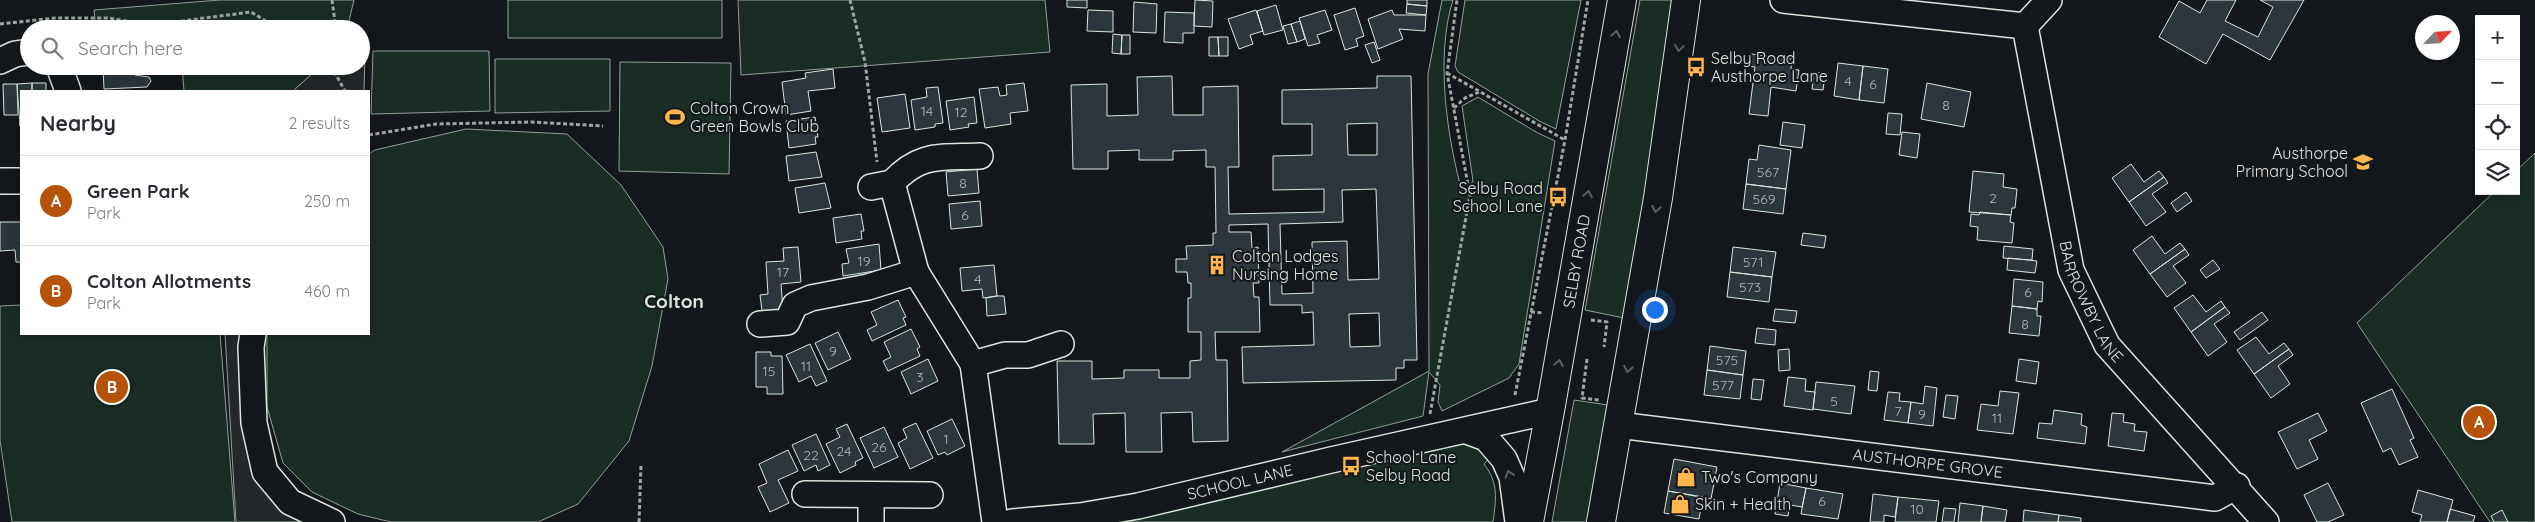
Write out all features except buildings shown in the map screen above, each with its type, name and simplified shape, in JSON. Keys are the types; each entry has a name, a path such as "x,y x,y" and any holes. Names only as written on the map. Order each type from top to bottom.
{"main road":[{"name":"SELBY ROAD","path":"1529,522 1622,0"},
{"path":"1601,522 1658,198 1686,0"}],"street":[{"path":"1784,0 2025,26 2049,0"},
{"name":"BARROWBY LANE","path":"2025,26 2071,270 2107,345 2237,486 2266,522"},
{"path":"0,61 20,53"},
{"path":"62,75 68,90"},
{"path":"980,156 930,159 914,163 882,185 916,272 973,364 995,522"},
{"path":"0,181 20,181"},
{"path":"760,324 787,322 795,305 811,298 868,286 916,272"},
{"path":"253,335 251,347 254,423 265,472 290,502 332,522"},
{"path":"973,364 1005,355 1028,355 1061,344"},
{"name":"SCHOOL LANE","path":"1012,522 1081,519 1550,411"},
{"name":"AUSTHORPE GROVE","path":"1620,414 2215,498 2237,486"},
{"path":"1467,431 1486,438 1504,459 1512,477 1518,522"},
{"path":"805,494 930,495"},
{"path":"871,495 871,522"}],"path":[{"path":"332,0 335,20"},
{"path":"850,0 865,62 882,185"},
{"path":"1425,439 1470,195 1447,73 1457,0"},
{"path":"1588,0 1565,140 1531,312 1607,322 1604,349"},
{"path":"190,20 251,12 264,20"},
{"path":"37,20 55,18 108,18 121,20"},
{"path":"0,24 20,22"},
{"path":"1447,73 1565,140"},
{"path":"336,75 344,90"},
{"path":"1454,108 1465,98 1479,92"},
{"path":"370,135 436,124 532,122 603,126"},
{"path":"1526,339 1588,347 1582,398 1620,414"},
{"path":"639,522 641,465"}],"green space":[{"path":"220,0 354,0 349,20 95,20 94,10"},
{"path":"508,0 722,0 722,38 508,38"},
{"path":"738,0 1045,0 1050,52 741,75"},
{"path":"1442,0 1453,0 1445,46 1445,98 1452,149 1463,195 1473,181 1462,106 1478,97 1536,132 1555,141 1519,364 1509,378 1442,411 1438,402 1440,385 1429,372 1423,416 1282,452 1429,371 1428,74"},
{"path":"1465,0 1581,0 1556,129 1458,72 1455,66"},
{"path":"1640,0 1675,0 1648,183 1624,318 1585,310"},
{"path":"373,51 489,51 490,111 371,114"},
{"path":"495,59 610,59 610,111 495,113"},
{"name":"Colton Crown Green Bowls Club","path":"620,62 731,63 729,174 619,171"},
{"path":"183,75 311,75 294,90 184,90"},
{"path":"466,129 567,134 621,185 663,247 668,279 652,366 629,441 578,504 538,522 391,522 358,514 312,492 283,463 267,407 267,335 370,335 370,153 375,150"},
{"path":"2535,153 2535,522 2490,522 2357,323 2491,195 2520,195 2520,167"},
{"path":"20,305 20,335 220,335 235,522 12,522 0,440 0,306"},
{"path":"1574,400 1608,405 1588,522 1552,522"},
{"path":"1464,443 1475,445 1491,457 1484,464 1489,471 1494,485 1493,522 1122,522 1130,518"}],"shaded area":[{"path":"311,75 364,75 364,90 294,90"},
{"path":"225,335 253,335 265,472 331,522 236,522"}],"place":[{"name":"Selby Road Austhorpe Lane","path":"1696,67"},
{"name":"Colton Crown Green Bowls Club","path":"675,117"},
{"name":"Austhorpe Primary School","path":"2363,162"},
{"name":"Selby Road School Lane","path":"1558,197"},
{"name":"Colton Lodges Nursing Home","path":"1217,265"},
{"name":"Colton Allotments","path":"112,387"},
{"name":"Green Park","path":"2479,422"},
{"name":"School Lane Selby Road","path":"1351,466"},
{"name":"Two's Company","path":"1686,477"},
{"name":"Skin + Health","path":"1680,504"}],"district":[{"name":"Colton","path":"674,301"}]}
